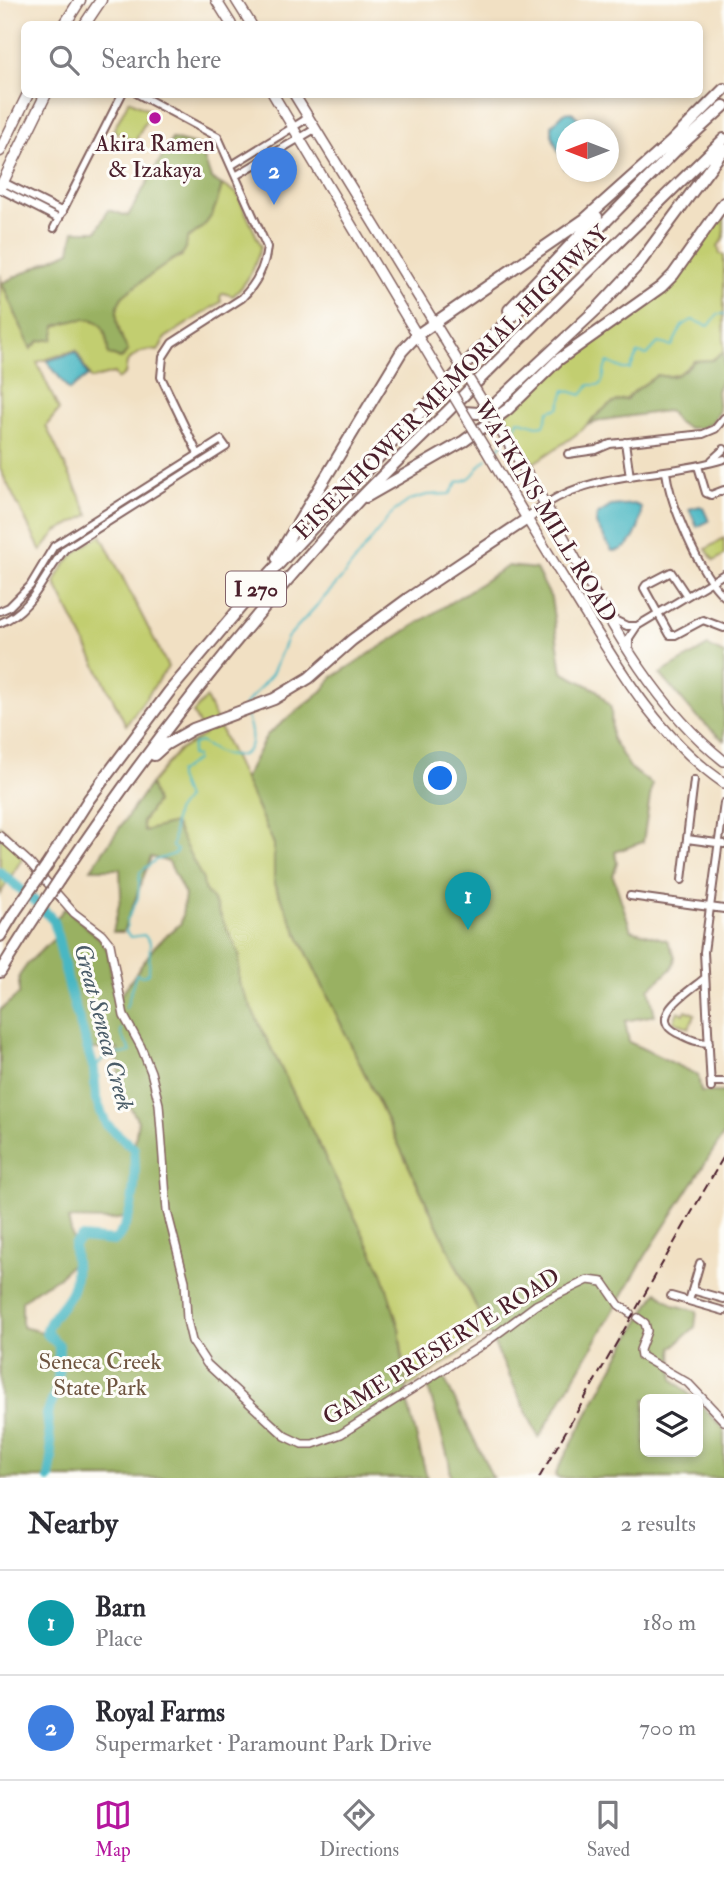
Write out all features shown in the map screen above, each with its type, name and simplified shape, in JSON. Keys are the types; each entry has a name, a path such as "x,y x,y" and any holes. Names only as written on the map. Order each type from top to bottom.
{"highway":[{"name":"I 270","path":"494,336 504,316 642,169 724,89"},
{"name":"I 270","path":"0,936 89,799 169,692 260,584 494,336 679,147 724,106"},
{"name":"EISENHOWER MEMORIAL HIGHWAY","path":"0,972 108,806 256,615 358,502 535,323 724,139"},
{"path":"464,412 471,414 490,407 598,308 638,265 724,149"},
{"path":"260,584 402,351 434,322 585,219 642,169"},
{"path":"358,502 475,433 508,409 558,360 661,287 673,275 724,202"},
{"path":"134,774 165,745 193,729 274,699 309,678 352,640 409,598 527,519"}],"main road":[{"path":"67,21 80,0"},
{"path":"87,21 101,0"},
{"path":"216,0 229,21"},
{"path":"236,0 249,21"},
{"path":"0,151 27,98"},
{"path":"1,185 44,98"},
{"name":"WATKINS MILL ROAD","path":"275,98 513,496 638,698 696,762 724,783"},
{"name":"WATKINS MILL ROAD","path":"296,98 448,345 490,407 642,673 698,740 724,761"},
{"path":"527,519 546,504"}],"street":[{"path":"54,228 120,98"},
{"path":"146,98 215,134 237,175 267,244 260,273 251,289 242,298 172,343 166,350 161,377 198,454"},
{"path":"232,165 309,118"},
{"path":"237,175 315,129"},
{"path":"1,185 63,212"},
{"path":"1,185 59,219"},
{"path":"573,451 707,433 718,427 724,418"},
{"path":"0,611 9,607 30,586 54,545 221,440 226,447 65,549 54,562 35,596 20,611 0,623"},
{"path":"625,442 630,477"},
{"path":"708,463 724,449"},
{"path":"546,504 586,484 698,466 724,458"},
{"path":"698,466 706,493 711,495 724,491"},
{"path":"666,472 674,505 696,553 724,596"},
{"path":"687,596 674,574 667,572 644,588 657,614 672,635 703,620 724,628"},
{"path":"629,651 629,638 637,626 724,574"},
{"path":"610,618 627,626 637,626"},
{"path":"682,880 694,780"},
{"path":"724,803 721,843 704,952 711,1085 724,1082"},
{"name":"GAME PRESERVE ROAD","path":"0,836 29,862 74,913 102,934 110,944 124,1016 151,1072 159,1104 167,1211 185,1280 187,1320 192,1341 207,1364 285,1436 302,1444 313,1444 341,1434 485,1343 536,1306 588,1280 603,1282 619,1304 630,1313"},
{"path":"687,839 721,843"},
{"path":"630,896 724,909"},
{"path":"705,978 668,1010 664,1019 671,1030 696,1042 709,1043"},
{"path":"689,1301 701,1263"},
{"path":"692,1290 724,1299"},
{"path":"671,1296 724,1311"},
{"path":"638,1318 645,1323 647,1331 640,1350 641,1356 688,1383 724,1421"}],"green space":[{"path":"129,100 151,111 135,142 113,131"},
{"path":"172,139 200,146 211,178 222,185 211,216 187,238 182,254 122,297 117,317 128,351 121,359 108,354 104,330 94,320 87,319 56,326 53,339 39,341 31,349 2,283 70,251 74,231 97,231 108,210 128,216"},
{"path":"222,185 237,193 261,246 251,273 233,296 223,293 221,302 165,338 158,351 145,351 134,356 127,362 125,375 117,379 114,373 91,379 76,350 37,362 59,410 46,426 89,515 57,531 41,551 0,469 0,274 31,349 56,326 70,320 86,319 93,320 105,329 108,354 128,351 117,317 122,297 172,260 182,256 187,238 211,216"},
{"path":"724,206 724,238 718,246 720,254 724,255 724,351 712,360 694,361 678,374 657,375 627,399 619,400 605,408 574,436 532,464 503,417 556,365 650,299"},
{"path":"724,351 724,374 717,391 719,410 711,423 701,428 688,428 666,411 603,420 587,425 605,408 627,399 657,375 673,376 694,361 712,360"},
{"path":"101,535 168,667 126,725 55,583 63,567 74,555"},
{"path":"724,538 724,555 714,561 706,549"},
{"path":"508,566 536,569 551,598 562,672 597,690 611,708 612,739 631,769 652,784 643,842 615,852 617,863 613,876 631,930 667,940 675,957 673,967 649,989 655,1015 625,1021 629,1042 698,1075 701,1092 724,1092 724,1134 646,1255 539,1438 274,884 274,844 244,779 267,735 322,691 333,677"},
{"path":"708,646 724,654 724,741 693,713 660,674"},
{"path":"206,698 274,844 274,884 489,1334 407,1388 399,1328 239,983 239,954 214,902 204,889 174,824 144,831 142,823 156,802 150,784 177,752 204,735 193,713"},
{"name":"Seneca Creek State Park","path":"150,784 156,802 142,822 144,831 174,823 203,880 204,889 214,902 239,954 239,983 382,1272 399,1328 408,1404 427,1478 0,1478 0,1010 19,994 19,976 29,962 57,936 54,921 65,908 100,939 108,951 115,1003 155,946 181,923 185,895 169,862 151,857 123,932 113,932 121,895 120,869 91,869","holes":["88,1049 118,1049 122,1092 138,1121 134,1148 111,1130 101,1115","129,1217 123,1233 114,1241 81,1238 74,1244 68,1219 111,1220","74,1261 74,1282 54,1314 46,1333 22,1327 22,1301 58,1278"]},
{"path":"0,826 27,851 0,894"},
{"path":"686,1010 695,1014 689,1028 674,1021 678,1011 684,1014"},
{"path":"657,1292 674,1305 697,1311 695,1327 672,1348 673,1379 689,1394 640,1394 640,1457 703,1457 703,1408 724,1429 724,1478 555,1476 620,1354"},
{"path":"443,1377 493,1478 451,1478 449,1461 428,1387"}],"water":[{"path":"572,112 579,119 558,119 564,113"},
{"path":"556,121 556,146 552,136 552,125"},
{"path":"76,352 88,376 69,390 47,361"},
{"path":"634,504 641,507 635,536 626,547 612,551 596,524 597,515 611,506"},
{"path":"700,506 709,521 697,527 689,509"}],"waterway":[{"path":"508,438 514,433 518,420 537,426 544,425 549,411 559,408 565,390 582,395 589,385 600,385 608,362 623,369 630,369 638,353 647,355 658,343 672,346 682,326 692,320 709,326 718,314 724,314"},
{"path":"492,456 504,442"},
{"path":"244,706 272,674 287,638 341,579 392,513 410,500 427,495 450,494 458,482 472,476 487,459"},
{"path":"126,1008 136,974 143,976 149,973 150,942 144,935 131,937 126,932 127,920 138,898 140,872 156,860 175,854 177,850 172,847 175,816 186,798 178,773 196,760 196,756 191,755 193,744 200,742 225,755 235,756 248,750 251,730 246,715"},
{"name":"Great Seneca Creek","path":"0,872 54,921 70,991 94,1069 96,1099 106,1124 134,1149 133,1198 121,1233 114,1241 81,1238 74,1245 74,1284 46,1333 59,1345 58,1386 47,1414 52,1459 49,1478"},
{"path":"94,1069 108,1053 131,1052 121,1029"}],"railway":[{"path":"539,1478 724,1156"}],"place":[{"name":"Akira Ramen & Izakaya","path":"155,118"},
{"name":"Royal Farms","path":"274,205"},
{"name":"Barn","path":"468,930"}]}
